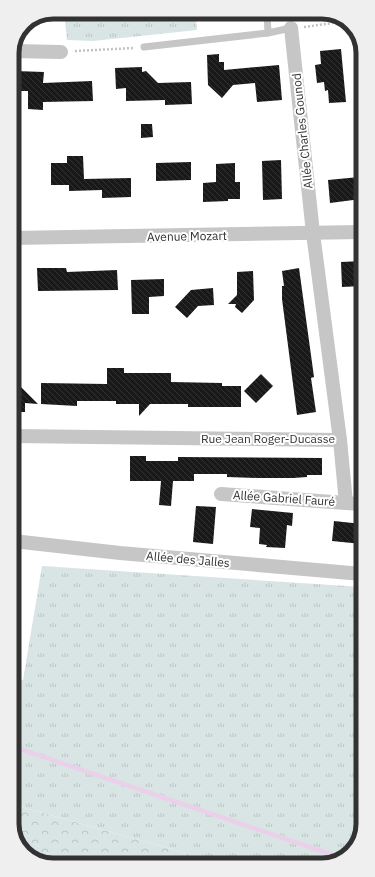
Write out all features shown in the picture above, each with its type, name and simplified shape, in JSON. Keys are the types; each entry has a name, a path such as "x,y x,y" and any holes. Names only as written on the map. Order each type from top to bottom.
{"street":[{"name":"Allée Charles Gounod","path":"291,28 313,234"},
{"path":"19,51 61,52"},
{"name":"Avenue Mozart","path":"19,238 356,232"},
{"name":"Rue Jean Roger-Ducasse","path":"19,436 340,440 313,234"},
{"name":"Allée Gabriel Fauré","path":"340,440 346,503"},
{"name":"Allée Gabriel Fauré","path":"221,494 356,504"},
{"name":"Allée des Jalles","path":"19,542 120,553 356,573"}],"lane":[{"path":"267,19 268,33"},
{"path":"144,47 268,33 291,28"}],"path":[{"path":"291,28 336,22"},
{"path":"61,52 144,47"}],"green space":[{"path":"65,19 196,19 197,30 93,41 67,40"},
{"path":"42,566 356,587 355,833 348,847 343,851 327,858 184,858 186,853 19,806 19,680 23,680"},
{"path":"19,806 186,853 184,858 44,857 27,847 21,835 19,824"}],"building":[{"path":"341,49 346,102 329,103 328,90 325,91 324,82 317,83 315,65 321,64 320,51"},
{"path":"219,54 219,62 224,62 224,70 279,65 282,100 257,102 255,83 233,85 222,98 208,85 207,55"},
{"path":"142,67 142,72 146,71 158,83 191,82 192,104 165,105 165,100 126,101 126,88 116,89 115,68"},
{"path":"19,71 44,72 43,83 92,81 93,101 43,102 43,110 28,109 28,91 19,91"},
{"path":"141,124 152,124 153,137 141,138"},
{"path":"67,156 83,156 84,179 131,178 131,197 102,198 102,190 69,191 69,185 51,185 51,163 67,163"},
{"path":"281,160 282,199 263,200 262,161"},
{"path":"191,162 191,180 156,181 156,163"},
{"path":"235,163 235,182 240,182 240,199 203,202 203,183 216,182 216,164"},
{"path":"356,177 356,200 330,203 328,180"},
{"path":"356,261 356,286 342,287 341,262"},
{"path":"37,268 66,268 67,272 117,270 118,290 38,291"},
{"path":"299,268 314,377 311,378 316,412 297,415 282,299 282,286 284,286 282,271"},
{"path":"253,271 254,300 242,313 235,307 236,304 228,304 237,295 237,272"},
{"path":"164,279 164,296 149,297 149,314 132,314 131,280"},
{"path":"213,288 214,305 198,306 187,318 175,307 191,290"},
{"path":"107,368 124,368 124,373 171,373 171,382 222,383 222,386 241,386 241,407 188,407 188,404 150,404 139,416 139,404 116,404 116,401 77,401 77,406 41,404 41,383 107,384"},
{"path":"261,374 273,386 256,403 244,391"},
{"path":"19,385 38,404 25,403 25,412 19,412"},
{"path":"130,456 146,456 146,461 178,461 178,457 322,458 322,475 307,475 307,477 293,478 259,478 227,477 227,474 194,474 194,481 173,481 171,506 159,505 161,481 130,481"},
{"path":"196,506 216,507 213,544 193,542"},
{"path":"252,509 293,513 292,526 287,525 285,548 266,547 267,545 259,544 260,528 250,527"},
{"path":"334,521 356,523 356,543 332,541"}],"waterway":[{"path":"19,749 334,855"}]}
